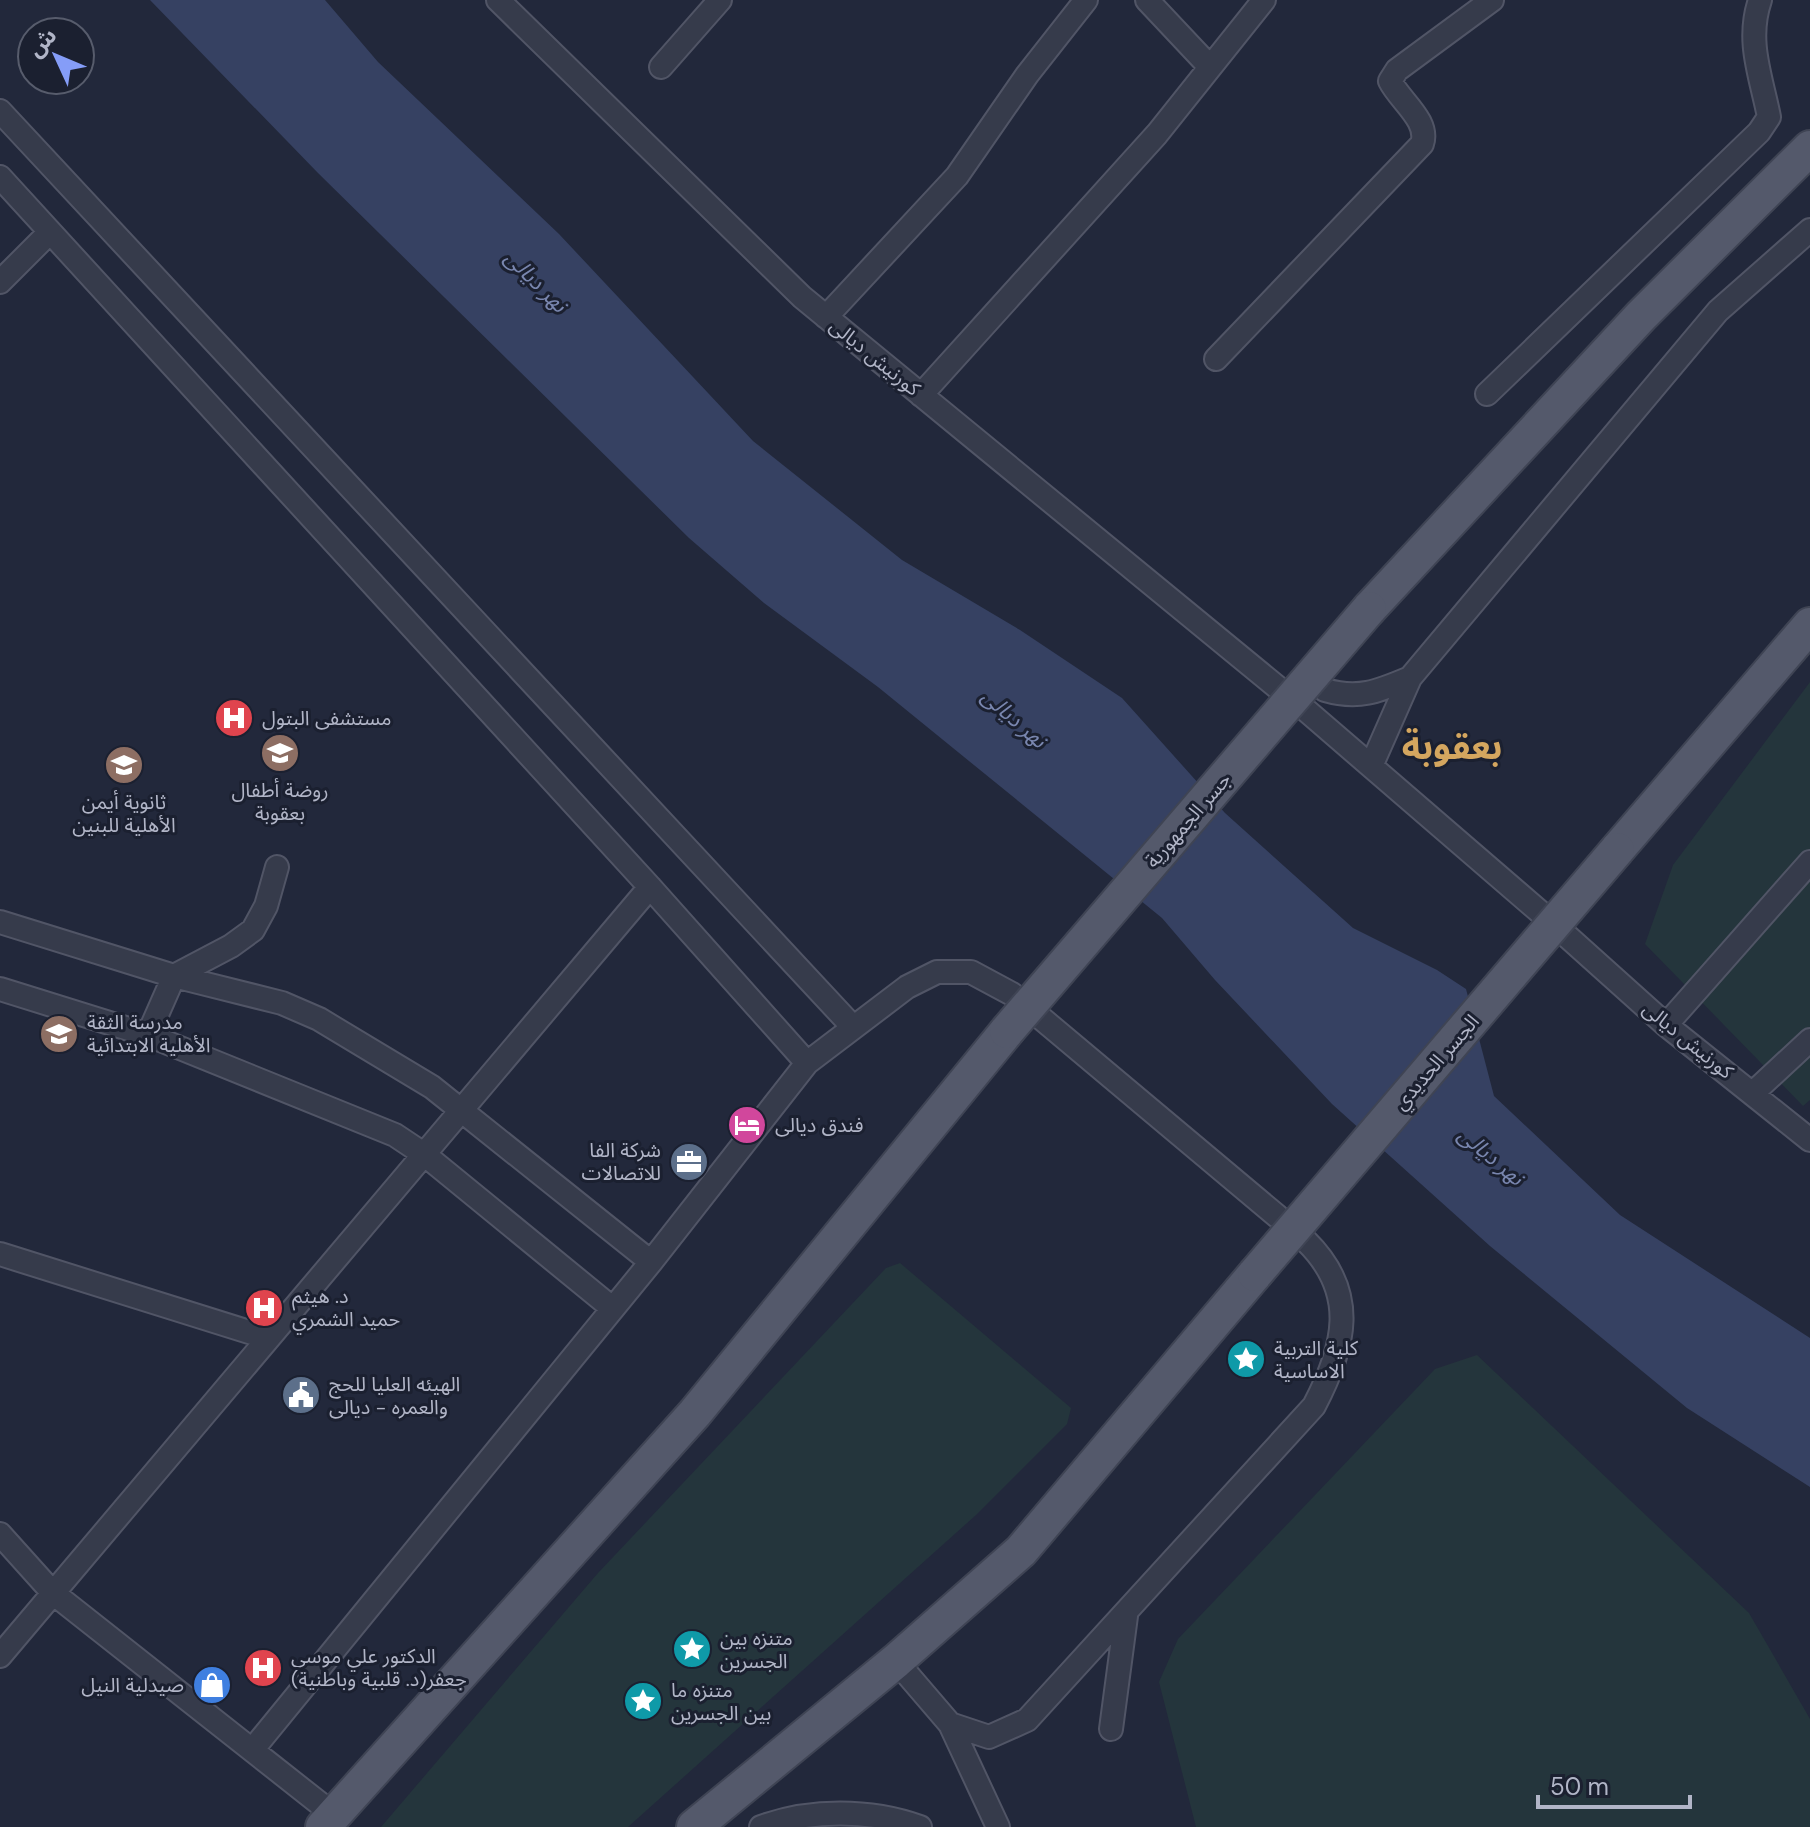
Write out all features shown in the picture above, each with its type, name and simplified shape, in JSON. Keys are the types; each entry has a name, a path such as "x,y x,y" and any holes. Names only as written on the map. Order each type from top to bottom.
{"main road":[{"name":"جسر الجمهورية","path":"328,1821 695,1413 1007,1031 1369,609 1641,316 1810,148"},
{"name":"الجسر الحديدي","path":"694,1827 896,1661 1021,1551 1810,625"}],"street":[{"name":"كورنيش ديالى","path":"498,0 568,71 826,317 1254,669 1281,682"},
{"path":"661,67 720,0"},
{"path":"826,317 957,176 1027,75 1086,0"},
{"path":"1147,0 1210,67"},
{"path":"921,395 1157,134 1264,0"},
{"path":"1216,359 1422,144 1425,136 1418,118 1398,97 1390,81 1397,70 1492,0"},
{"path":"1487,394 1759,132 1769,117 1756,63 1753,24 1760,0"},
{"path":"0,111 852,1026"},
{"path":"0,177 650,887 807,1063"},
{"path":"1372,764 1410,678 1718,311 1810,230"},
{"path":"0,282 50,232"},
{"path":"1325,690 1345,696 1370,695 1410,678"},
{"path":"1307,711 1540,912"},
{"path":"1666,1025 1810,862"},
{"path":"148,1035 174,976 231,946 253,930 266,906 277,867"},
{"path":"0,1656 650,887"},
{"path":"0,922 174,976 282,1003 307,1013 415,1076 463,1110 651,1262"},
{"name":"كورنيش ديالى","path":"1568,937 1666,1025 1754,1092 1810,1140"},
{"path":"253,1749 651,1262 807,1063 907,987 937,972 971,972 1012,994"},
{"path":"0,989 148,1035 370,1123 425,1155 612,1308"},
{"path":"1041,1018 1277,1216"},
{"path":"1754,1092 1810,1040"},
{"path":"950,1724 989,1737 1027,1720 1126,1616 1306,1415 1330,1376 1340,1342 1342,1308 1331,1271 1306,1241"},
{"path":"0,1254 268,1338"},
{"path":"0,1534 53,1593 253,1749 328,1821"},
{"path":"1111,1729 1126,1616"},
{"path":"896,1661 950,1724 998,1827"},
{"path":"761,1827 797,1817 839,1820 884,1818 920,1827"}],"shaded area":[{"path":"1810,682 1810,1100 1803,1106 1645,944 1673,865"},
{"path":"900,1263 1071,1408 1067,1424 976,1515 628,1827 381,1827 598,1573 886,1268"},
{"path":"1477,1355 1749,1613 1810,1719 1810,1827 1196,1827 1159,1682 1178,1639 1435,1369"}],"water":[{"name":"نهر ديالى","path":"150,0 325,0 378,62 559,234 753,441 902,560 1020,630 1122,698 1225,813 1353,928 1437,970 1466,989 1494,1096 1620,1215 1810,1338 1810,1487 1687,1408 1490,1246 1332,1104 1215,980 1162,918 878,687 764,603 689,538 318,173"}],"place":[{"name":"مستشفى البتول","path":"234,718"},
{"name":"روضة أطفال بعقوبة","path":"280,753"},
{"name":"ثانوية أيمن الأهلية للبنين","path":"124,765"},
{"name":"مدرسة الثقة الأهلية الابتدائية","path":"59,1034"},
{"name":"فندق ديالى","path":"747,1125"},
{"name":"شركة الفا للاتصالات","path":"689,1162"},
{"name":"د. هيثم حميد الشمري","path":"264,1308"},
{"name":"كلية التربية الاساسية","path":"1246,1359"},
{"name":"الهيئه العليا للحج والعمره - ديالى","path":"301,1395"},
{"name":"متنزه بين الجسرين","path":"692,1649"},
{"name":"الدكتور علي موسى جعفر(د. قلبية وباطنية)","path":"263,1668"},
{"name":"صيدلية النيل","path":"212,1685"},
{"name":"متنزه ما بين الجسرين","path":"643,1701"}],"district":[{"name":"بعقوبة","path":"1452,746"}]}
